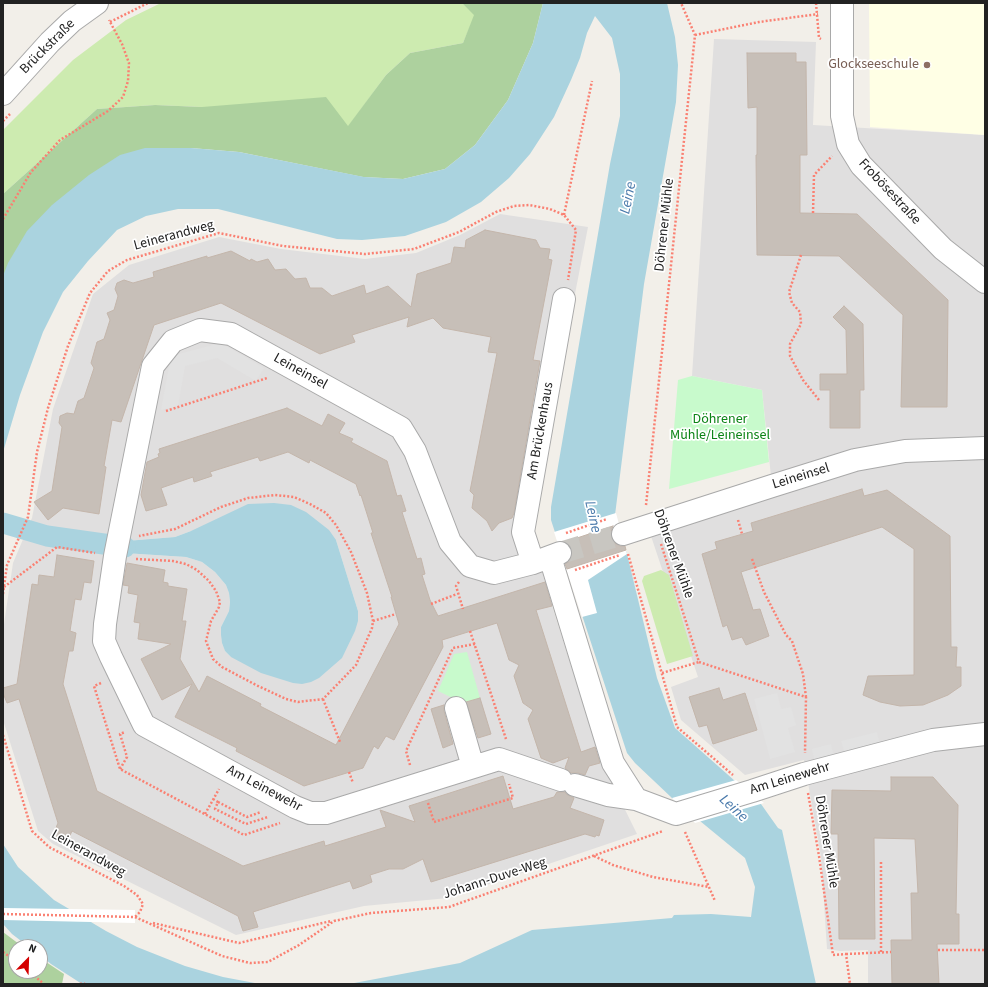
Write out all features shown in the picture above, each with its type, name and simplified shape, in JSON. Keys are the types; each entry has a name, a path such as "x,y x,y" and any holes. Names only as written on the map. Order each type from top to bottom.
{"street":[{"name":"Brückstraße","path":"3,94 50,42 72,22 97,3"},
{"name":"Frobösestraße","path":"842,3 842,116 848,144 860,165 943,249 977,276"},
{"name":"Am Brückenhaus","path":"564,299 523,532 551,552 613,763 636,798"},
{"name":"Leineinsel","path":"117,546 153,366 173,341 200,330 231,334 401,428 415,451 450,542 470,566 494,573 551,552"},
{"name":"Leineinsel","path":"620,535 855,460 905,451 985,448"},
{"name":"Am Leinewehr","path":"117,546 105,624 104,641 144,725 229,771 274,806 310,813 326,813 499,759 608,795 636,798 676,814 804,774 933,740 985,734"},
{"path":"456,708 472,767"}],"path":[{"path":"3,219 31,172 60,140 108,111 123,97 128,80 129,63 122,44 110,22 148,3"},
{"name":"Döhrener Mühle","path":"681,3 695,35 645,509 661,544 699,662"},
{"path":"695,35 758,22 818,14"},
{"path":"564,299 576,230 564,215 592,81"},
{"path":"813,213 814,175 832,156"},
{"name":"Leinerandweg","path":"3,594 7,565 28,517 37,452 48,408 68,346 90,293 108,271 127,260 219,233 283,246 372,254 414,249 459,232 496,212 514,206 529,205 550,209 564,215"},
{"path":"801,255 790,292 792,303 800,312 801,324 790,344 790,356 802,380 819,400"},
{"path":"142,418 295,369"},
{"path":"4,588 57,547 117,546 186,564 197,570 209,581 216,591 220,602 219,607 211,621 206,641 213,659 222,667 256,685 286,699 298,702 323,699 356,665 372,628 373,621 364,586 351,552 336,525 326,513 294,497 276,495 248,498 221,507 175,529 138,536 117,546"},
{"path":"738,520 742,534"},
{"path":"551,552 620,535"},
{"path":"572,571 620,535"},
{"path":"620,535 677,727 713,758"},
{"name":"Döhrener Mühle","path":"752,559 764,592 786,636 792,640 803,674 806,697 804,774 819,856 833,955 846,954"},
{"path":"431,604 457,594"},
{"path":"373,621 396,614"},
{"path":"470,631 475,644 514,764 508,783 513,798 434,822 406,751 453,648 475,644"},
{"path":"662,673 699,662 806,697"},
{"path":"102,682 94,686 120,769 244,835 280,823 287,826"},
{"path":"323,699 340,742"},
{"path":"120,734 127,757 120,769"},
{"name":"Leinerandweg","path":"3,735 32,830 49,847 124,886 137,895 143,904 140,912 135,917"},
{"path":"205,814 229,771"},
{"path":"213,799 247,818 268,810 274,806"},
{"path":"218,802 215,808 246,824 274,806"},
{"path":"676,814 715,901"},
{"name":"Johann-Duve-Weg","path":"135,917 222,956 250,963 268,962 299,945 334,921 371,913 449,907 664,831 676,814"},
{"path":"278,818 280,823"},
{"path":"594,856 612,865 653,877 709,887"},
{"path":"881,862 881,952"},
{"path":"3,914 135,917"},
{"path":"147,922 239,943 334,921"},
{"path":"938,950 985,950"},
{"path":"850,984 846,954 891,952"},
{"path":"80,984 85,984"}],"shaded area":[{"name":"Glockseeschule","path":"869,3 985,3 985,135 870,127"},
{"path":"714,39 816,42 813,125 985,135 985,984 868,984 868,950 840,951 827,949 821,857 804,760 745,775 681,720 671,687 698,677 647,524 772,486 762,390 692,376"},
{"path":"500,214 588,227 530,525 547,590 602,763 637,834 448,898 364,906 236,935 53,844 38,831 3,720 3,631 13,563 32,518 53,409 93,294 129,265 219,237 281,249 365,259 416,253 460,235","holes":["191,531 336,540 358,611 358,621 231,657 225,651 222,643 221,627 229,611 229,593 226,585 215,572 202,562 186,557 124,553 126,541 175,537"]},
{"path":"221,343 264,368 256,381 217,358 185,366 178,406 161,410 171,356"},
{"path":"777,693 781,709 791,707 796,725 788,728 795,752 770,759 754,699"},
{"path":"877,732 880,745 845,754 841,741"},
{"path":"831,744 834,757 815,763 812,749"}],"green space":[{"path":"161,3 462,3 475,15 463,43 410,53 386,75 348,127 202,107 155,105 97,109 3,194 3,130 73,60 126,20"},
{"path":"462,3 543,3 533,43 508,100 475,145 445,169 403,179 363,177 239,152 191,148 3,276 3,194 97,109 155,105 202,107 326,97 348,126 386,75 410,53 463,43 474,15"},
{"name":"Döhrener Mühle/Leineinsel","path":"692,376 762,390 769,462 669,489 678,380"},
{"path":"661,570 669,575 693,656 667,664 642,581 644,576"},
{"path":"467,652 480,698 463,703 438,691 454,654"},
{"path":"3,932 12,939 8,939 8,979 48,979 48,963 64,974 62,984 3,984"}],"water":[{"name":"Leine","path":"543,3 667,3 675,37 678,65 676,102 644,284 615,515 627,554 657,678 675,728 761,804 778,828 782,830 816,984 349,984 460,963 532,930 672,918 674,915 711,914 751,917 755,887 745,858 672,798 635,763 627,753 551,520 551,507 610,164 620,116 620,74 612,38 595,16 587,33 580,58 554,117 530,154 509,178 481,202 446,222 405,236 362,240 337,239 218,209 178,209 146,216 117,230 88,261 63,292 43,332 20,395 3,452 3,276 8,263 27,231 52,205 89,175 120,155 145,148 191,148 239,152 364,177 403,179 445,169 475,145 508,100 533,43"},
{"path":"274,503 291,505 306,512 329,530 336,540 358,611 358,621 355,631 342,658 319,678 302,684 293,683 261,673 231,657 225,651 222,643 221,627 229,611 229,593 226,585 215,572 202,562 186,557 124,553 126,541 175,537 248,504"},
{"path":"3,844 18,867 54,900 106,931 137,947 185,966 223,977 260,984 82,984 48,962 48,939 19,939 3,924"}],"pier":[{"path":"616,513 627,554 588,580 597,613 582,617 554,532"},
{"path":"736,780 764,803 695,823 672,798"},
{"path":"3,908 135,910 135,923 3,920"}],"building":[{"path":"747,53 796,53 796,62 806,62 807,155 800,155 800,213 857,214 948,300 947,407 901,407 903,315 839,256 757,255 757,107 748,108"},
{"path":"485,230 536,240 540,248 550,249 548,259 552,260 533,360 540,361 514,513 512,518 499,523 492,531 487,521 472,508 474,495 470,491 497,353 488,352 491,337 443,328 433,318 407,327 409,317 352,335 355,342 320,354 221,303 154,325 121,422 112,420 104,466 106,467 99,514 63,508 48,520 34,502 52,491 62,427 59,423 60,416 67,413 74,414 78,401 84,398 94,368 91,363 97,342 104,339 110,320 107,313 114,310 118,296 115,289 117,283 124,280 133,283 154,277 153,272 207,256 207,258 231,251 250,261 251,259 257,262 268,259 275,270 286,269 295,279 306,278 310,288 322,288 332,296 364,285 366,294 388,286 411,307 417,274 451,263 454,247 465,248 466,240"},
{"path":"844,306 863,324 864,390 860,390 860,428 830,428 830,390 820,390 820,374 847,374 846,330 833,317"},
{"path":"287,408 322,426 328,414 345,423 339,433 353,439 351,442 387,461 397,496 401,495 406,511 402,512 417,559 421,558 425,574 422,575 430,600 438,616 545,582 552,606 536,610 581,752 595,747 600,763 589,766 585,775 571,773 565,768 569,757 553,763 541,758 528,719 533,710 523,703 514,676 519,665 509,660 497,623 442,640 443,647 394,740 386,736 378,749 374,746 363,768 304,786 236,751 237,748 175,717 192,684 162,700 141,659 171,644 138,639 140,623 134,622 138,595 128,593 129,586 123,585 127,563 165,570 163,582 168,583 168,586 187,589 182,621 186,621 180,659 199,692 207,676 261,704 260,706 336,745 399,624 392,597 371,533 373,533 356,484 310,460 309,463 288,452 260,461 258,457 210,472 212,476 194,482 193,477 161,488 167,505 146,511 141,495 147,462 159,457 159,449"},
{"path":"862,489 864,496 887,490 950,536 951,647 957,647 956,667 961,667 961,686 948,695 923,705 900,706 880,702 863,695 868,676 914,675 914,549 882,527 741,572 753,610 760,609 769,636 746,645 742,637 732,640 727,625 723,627 702,554 717,549 715,542 753,531 751,523"},
{"path":"613,526 611,538 620,546 625,546 626,550 567,569 565,564 570,561 572,548 565,542"},
{"path":"57,555 94,561 91,583 84,582 81,600 75,599 70,631 76,633 73,651 69,651 63,684 97,791 243,866 324,841 325,846 386,827 380,810 415,822 409,806 503,776 513,809 554,797 557,792 565,792 574,798 570,808 604,820 599,836 596,835 595,837 585,834 431,882 423,859 403,869 389,869 370,875 372,882 353,889 350,881 253,912 258,927 243,931 238,916 72,831 66,844 52,837 58,823 19,699 7,703 3,693 3,688 17,684 32,584 38,585 39,575 54,577"},
{"path":"719,688 723,700 745,693 757,730 713,744 707,725 699,727 689,697"},
{"path":"480,698 491,734 478,738 466,702"},
{"path":"444,705 444,711 453,744 443,748 431,709"},
{"path":"891,777 933,777 958,805 956,914 959,914 959,944 937,944 939,984 892,984 891,940 912,940 911,893 918,893 915,839 874,838 875,939 839,939 838,834 831,834 832,790 891,791"}],"waterway":[{"path":"3,523 47,536 125,547"}],"tunnel":[{"path":"560,553 623,534"}],"place":[{"name":"Glockseeschule","path":"927,65"}]}
